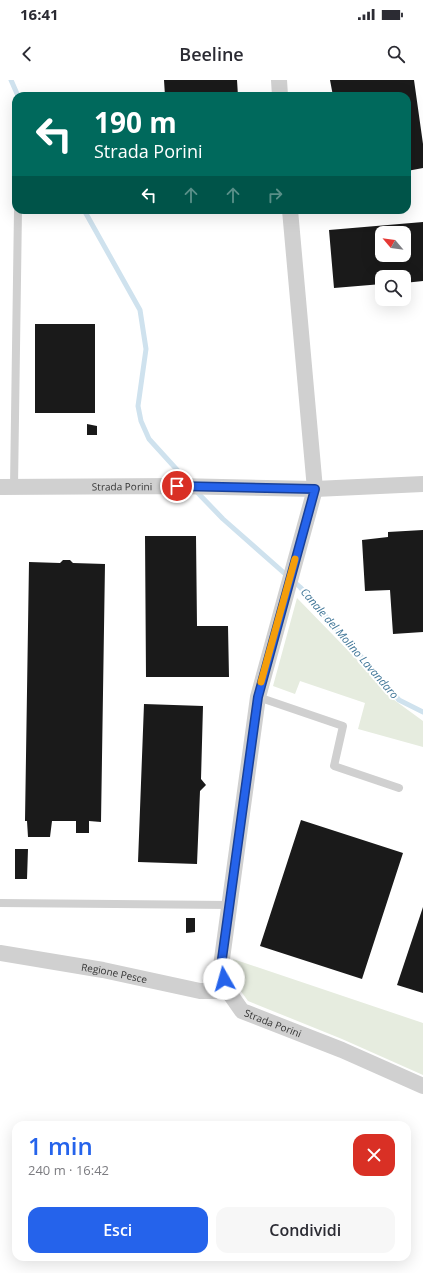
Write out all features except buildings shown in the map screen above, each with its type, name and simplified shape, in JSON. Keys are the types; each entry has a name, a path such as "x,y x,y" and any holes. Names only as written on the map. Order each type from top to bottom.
{"street":[{"path":"279,80 280,92"},
{"name":"Strada Porini","path":"290,214 315,489 258,697 221,966 228,991 242,1011 342,1050 423,1086"},
{"name":"Strada Porini","path":"7,487 177,486 315,489 423,484"},
{"name":"Regione Pesce","path":"0,953 104,970 200,991 228,991"}],"lane":[{"path":"7,487 18,214"},
{"path":"258,697 344,726 334,766 399,788"},
{"path":"0,903 230,905"}],"shaded area":[{"path":"297,598 370,673 386,694 423,721 423,747 358,729 365,703 300,681 295,694 273,686"},
{"path":"233,959 423,1023 423,1075 342,1039 248,1001 240,990 232,973"}],"waterway":[{"name":"Canale del Molino Lavandaro","path":"11,80 16,92"},
{"name":"Canale del Molino Lavandaro","path":"86,214 140,310 146,349 138,406 141,421 149,439 189,483"},
{"name":"Canale del Molino Lavandaro","path":"196,491 223,519 300,587 399,700 423,712"}],"slow traffic":[{"path":"261,682 295,559"}],"route":[{"path":"177,486 315,489 258,697 221,966 224,979"}]}
